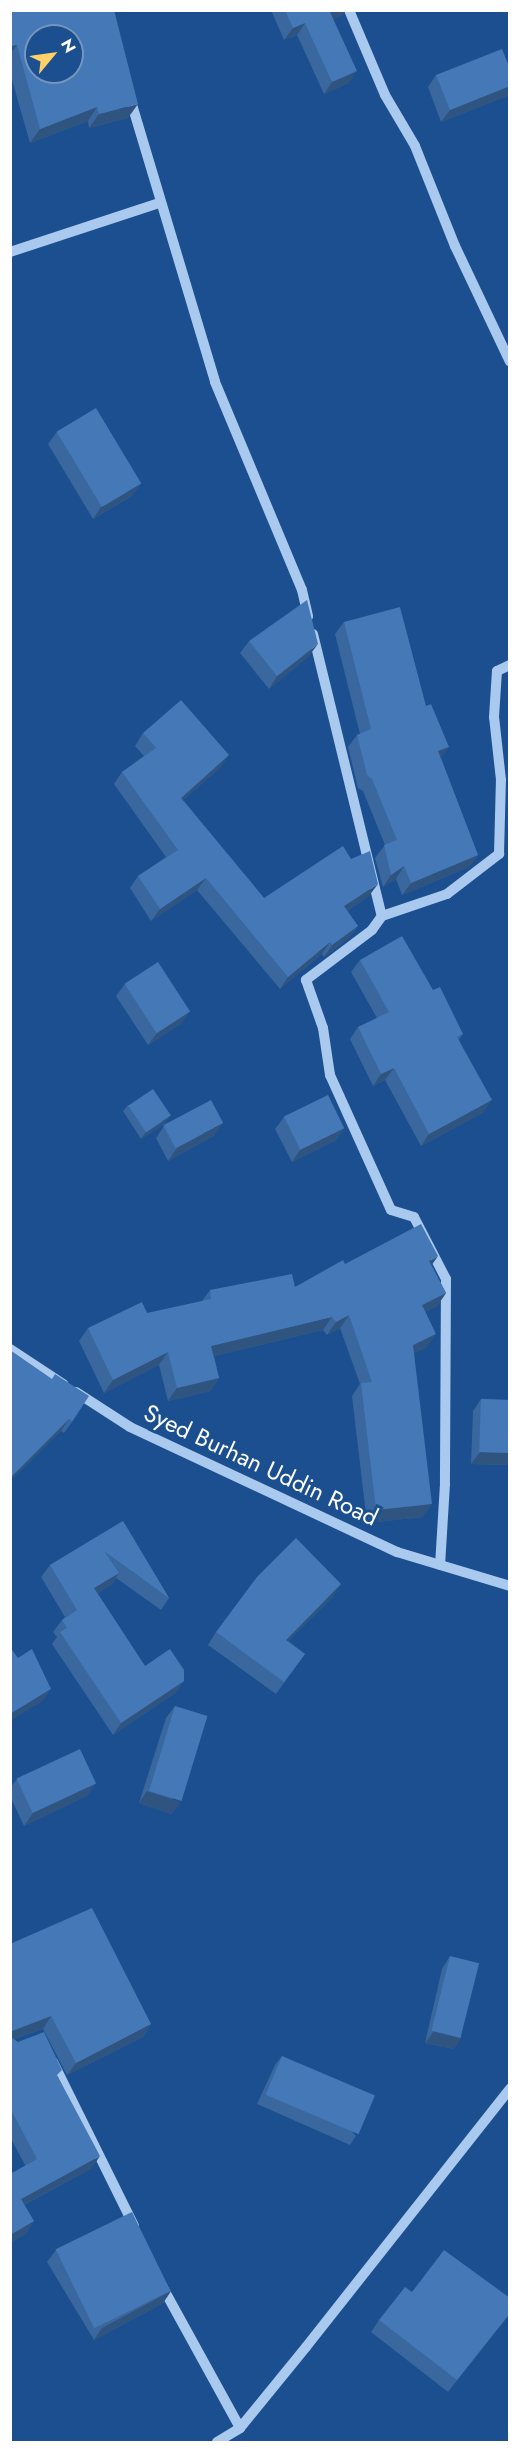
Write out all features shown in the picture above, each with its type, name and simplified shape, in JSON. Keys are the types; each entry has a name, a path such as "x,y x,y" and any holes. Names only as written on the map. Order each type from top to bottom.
{"street":[{"path":"349,10 385,95 415,146 455,246 510,363"},
{"path":"128,90 159,203 215,382 302,590 382,916"},
{"path":"10,252 159,203"},
{"path":"440,1564 445,1484 446,1279 414,1217 391,1210 330,1075 323,1028 306,980 372,930 382,916 447,894 499,854 501,780 495,706 497,671 510,665"},
{"name":"Syed Burhan Uddin Road","path":"10,1349 130,1427 397,1552 510,1586"},
{"path":"44,2045 138,2234"},
{"path":"217,2442 240,2428 510,2089"},
{"path":"157,2275 240,2428"}],"building":[{"path":"10,10 114,10 138,104 99,114 97,107 40,129 28,84 84,84 84,24 24,24 24,71 17,45 10,46"},
{"path":"285,10 334,10 330,12 357,71 332,82 305,23 293,28"},
{"path":"502,49 510,69 510,86 450,110 436,75"},
{"path":"96,408 141,483 102,507 57,432"},
{"path":"307,600 318,644 277,676 249,641"},
{"path":"400,607 426,706 431,704 449,747 438,751 478,855 411,883 404,866 391,875 384,845 397,840 372,779 367,775 357,735 371,729 344,622"},
{"path":"181,700 229,755 181,798 264,898 343,846 351,859 370,851 378,884 344,906 358,926 332,945 330,942 288,977 206,878 160,909 138,876 178,850 122,772 156,748 143,733"},
{"path":"402,936 433,990 440,987 463,1034 457,1037 492,1100 429,1134 394,1068 381,1074 358,1027 389,1012 360,960"},
{"path":"158,962 190,1011 157,1033 124,984"},
{"path":"153,1089 171,1116 146,1132 128,1106"},
{"path":"328,1095 344,1128 300,1150 284,1116"},
{"path":"211,1100 223,1123 176,1148 163,1125"},
{"path":"421,1224 438,1256 429,1261 446,1293 422,1305 436,1334 413,1345 432,1504 376,1510 361,1383 372,1382 349,1315 336,1322 332,1317 211,1346 219,1378 177,1388 168,1352 113,1380 88,1328 142,1302 147,1313 211,1299 210,1290 292,1274 295,1287 343,1260 345,1264"},
{"path":"10,1350 52,1379 55,1374 89,1396 72,1422 69,1419 10,1478"},
{"path":"481,1399 510,1400 508,1453 479,1452"},
{"path":"123,1521 169,1598 104,1551 119,1573 94,1588 145,1666 170,1649 184,1670 184,1681 121,1723 60,1632 67,1628 62,1620 77,1610 50,1565"},
{"path":"296,1538 341,1584 286,1640 305,1654 284,1682 216,1632 257,1577"},
{"path":"10,1647 18,1658 32,1649 51,1689 10,1714"},
{"path":"175,1706 208,1716 181,1801 149,1791"},
{"path":"80,1749 96,1783 33,1813 17,1779"},
{"path":"92,1908 151,2024 76,2063 51,2016 12,2031 12,2038 18,2042 44,2032 62,2070 57,2075 100,2156 21,2199 34,2221 10,2235 10,2174 37,2159 10,2108 10,1944"},
{"path":"450,1956 479,1963 460,2038 431,2031"},
{"path":"282,2056 375,2095 359,2134 266,2095"},
{"path":"132,2212 171,2291 94,2328 56,2249"},
{"path":"444,2250 510,2298 510,2313 457,2380 379,2320 405,2287 412,2292"}]}
